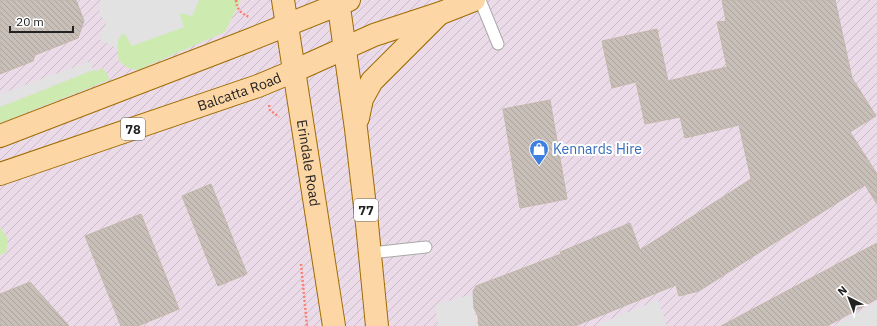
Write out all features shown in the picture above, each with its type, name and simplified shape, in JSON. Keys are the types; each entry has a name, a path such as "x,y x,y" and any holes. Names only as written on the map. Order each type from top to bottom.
{"main road":[{"name":"Erindale Road","path":"283,0 334,326"},
{"name":"Balcatta Road","path":"0,174 250,88 294,71 374,35 441,13 474,0"},
{"path":"0,136 287,26 342,1"},
{"name":"77","path":"342,1 345,48 356,129 377,325"},
{"path":"356,129 362,100 372,81 441,13"}],"lane":[{"path":"480,0 498,44"},
{"path":"370,253 426,247"}],"path":[{"path":"236,0 236,7 241,13 250,17"}],"shaded area":[{"path":"0,0 877,0 877,326 0,326"},
{"path":"100,0 199,0 192,16 179,13 184,27 132,46 124,33 118,40 118,49 99,39 107,22 99,15"},
{"path":"91,61 93,70 0,107 0,94"},
{"path":"472,294 477,326 438,326 435,305"},
{"path":"658,300 667,326 598,326 601,323"},
{"path":"877,302 877,326 833,326"}],"green space":[{"path":"199,0 241,0 225,32 138,70 128,68 119,61 117,46 121,35 124,33 183,27 179,12 192,15"},
{"path":"102,68 108,75 109,80 0,123 0,107 93,70 98,71"},
{"path":"0,227 8,239 6,253 0,255"}],"building":[{"path":"0,0 76,0 84,21 78,38 35,55 33,61 0,74"},
{"path":"722,0 835,0 852,78 876,116 850,132 877,174 877,204 865,185 699,291 679,296 676,285 575,326 479,326 478,316 474,308 473,291 476,286 561,254 560,252 630,223 640,250 751,179 739,125 685,138 680,117 645,124 636,82 612,88 602,41 657,29 668,81 727,67 717,22 726,21"},
{"path":"550,100 567,199 520,208 503,109"},
{"path":"211,184 247,274 218,286 182,196"},
{"path":"141,214 179,309 138,326 121,326 85,236"},
{"path":"877,243 877,299 827,326 721,326"},
{"path":"30,282 69,326 0,326 0,294"}],"place":[{"name":"Kennards Hire","path":"539,166"}]}
